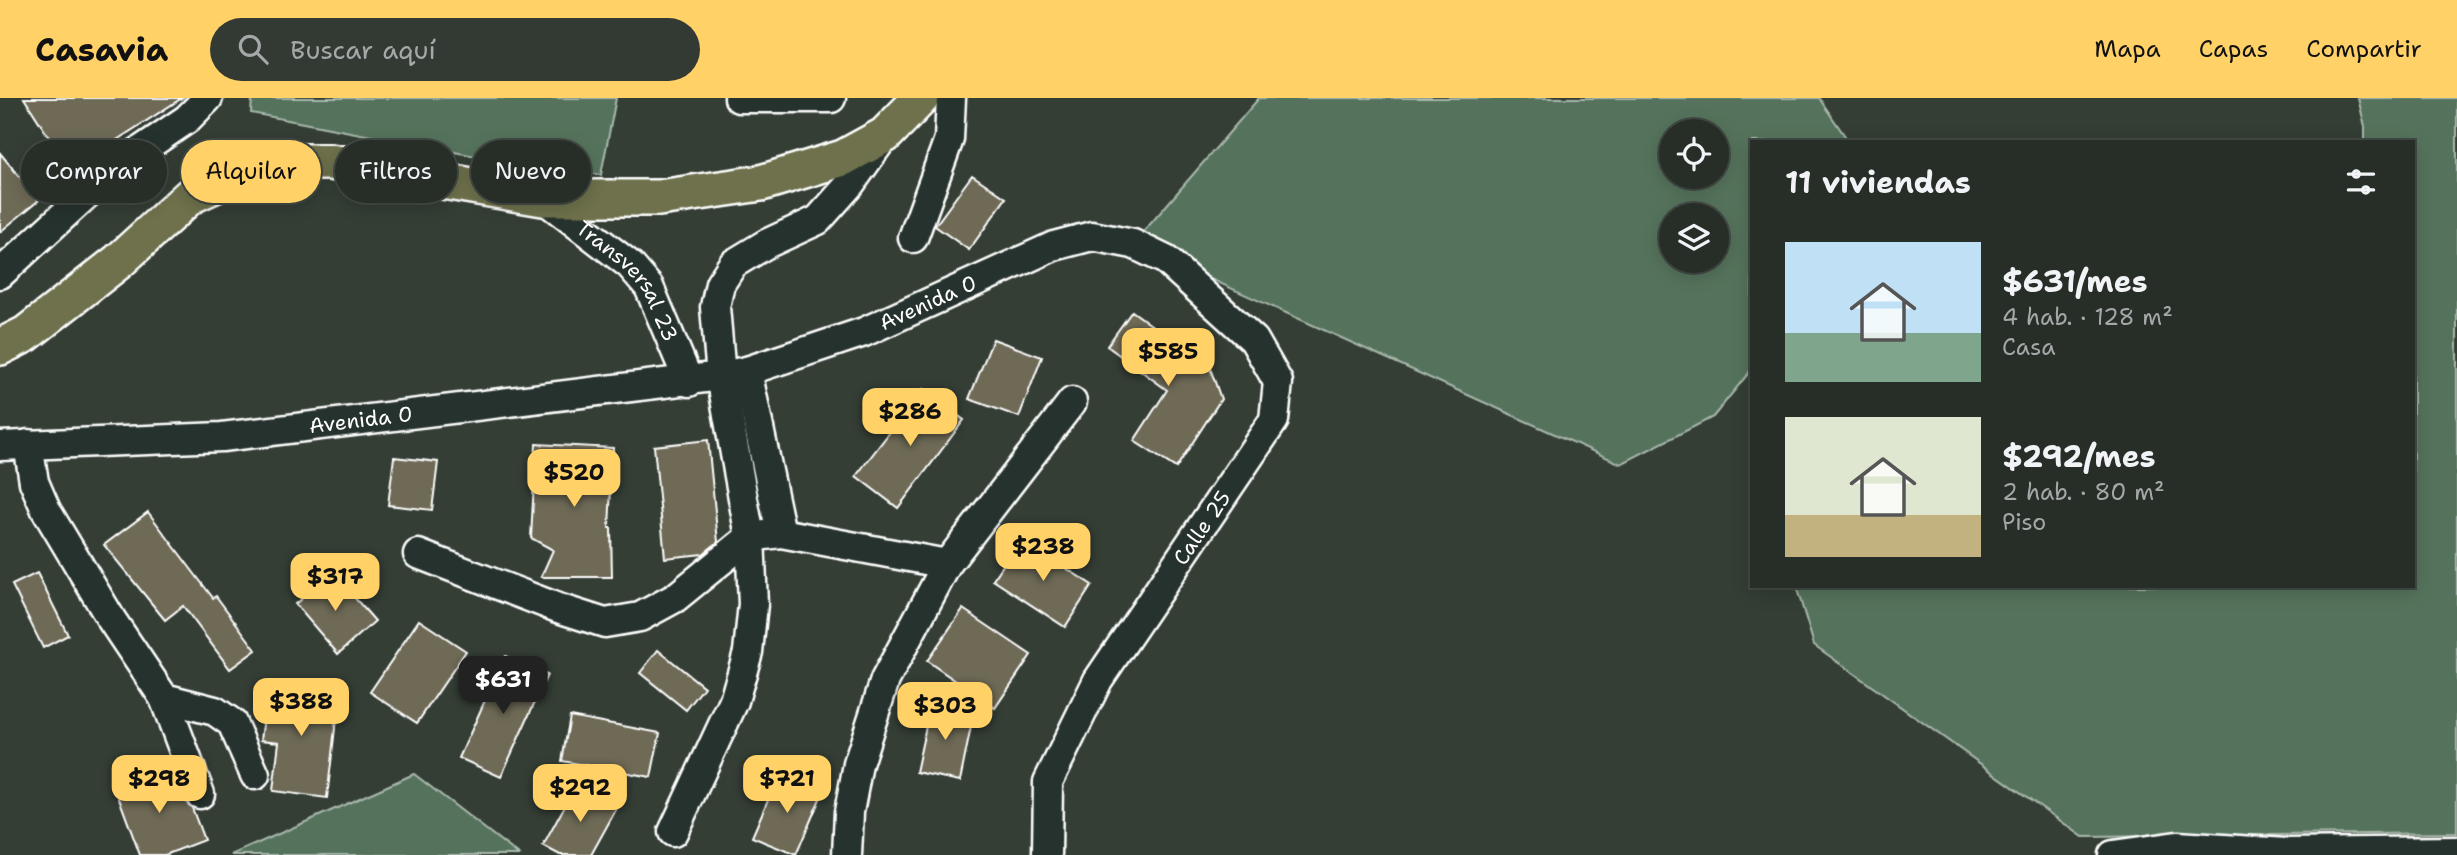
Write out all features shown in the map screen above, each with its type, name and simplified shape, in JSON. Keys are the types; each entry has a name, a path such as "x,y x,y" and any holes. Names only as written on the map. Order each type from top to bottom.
{"main road":[{"path":"591,198 659,198 761,183 843,158 885,135 921,98"},
{"path":"0,347 26,334 109,269 190,196 240,173 286,162 330,162 471,186"}],"street":[{"path":"0,274 115,168 187,119 208,98"},
{"path":"739,98 831,98"},
{"path":"913,238 949,139 951,98"},
{"path":"781,533 715,307 720,284 733,264 766,244 818,220 851,183 885,135"},
{"name":"Transversal 23","path":"549,203 630,265 649,287 689,382"},
{"name":"Avenida 0","path":"0,446 222,437 689,382 734,374 864,332 1055,246 1092,236 1133,244"},
{"name":"Calle 25","path":"1047,855 1048,782 1098,680 1274,420 1278,382 1254,340 1166,260 1133,244"},
{"path":"673,832 734,701 748,652 753,604 750,537 734,374"},
{"path":"847,855 849,812 858,764 885,680 947,564 1072,402"},
{"path":"28,444 34,482 46,510 111,619 164,698 200,794"},
{"path":"418,554 558,608 605,623 640,617 675,598 750,537 781,533 947,564"},
{"path":"164,698 215,711 232,723 255,775"},
{"path":"2113,855 2177,846 2287,853 2457,851"}],"green space":[{"path":"252,98 616,98 601,175 591,174 591,140 471,140 471,155 457,153 457,140 392,140 251,113"},
{"path":"1259,98 1819,98 1848,140 1750,140 1750,371 1713,417 1621,464 1133,244"},
{"path":"2358,98 2457,98 2457,833 2083,837 1814,645 1797,588 2415,588 2415,140 2365,140 2365,127"},
{"path":"414,774 519,855 231,855"}],"building":[{"path":"24,98 182,98 117,140 51,140"},
{"path":"0,153 21,178 21,203 35,203 0,232"},
{"path":"972,175 1006,198 969,250 935,226"},
{"path":"1132,311 1210,368 1221,399 1176,468 1134,441 1167,390 1107,346"},
{"path":"993,339 1042,357 1019,417 969,399"},
{"path":"923,389 964,420 898,508 856,476"},
{"path":"708,440 718,542 703,554 665,558 654,446"},
{"path":"536,444 613,448 609,528 612,577 541,577 553,550 531,538"},
{"path":"394,457 438,462 432,510 388,505"},
{"path":"148,512 256,650 230,669 183,606 165,620 104,545"},
{"path":"1021,539 1092,585 1065,627 993,580"},
{"path":"37,573 68,635 43,648 12,585"},
{"path":"333,573 375,621 338,654 295,604"},
{"path":"963,609 1031,655 995,708 927,661"},
{"path":"419,620 466,651 417,723 370,692"},
{"path":"658,650 704,687 686,710 640,673"},
{"path":"505,656 547,675 501,777 459,758"},
{"path":"268,685 339,693 327,798 273,791 279,742 261,740"},
{"path":"931,703 974,712 960,781 916,772"},
{"path":"570,716 660,733 651,777 562,761"},
{"path":"173,768 184,800 192,808 204,840 165,855 140,855 116,790"},
{"path":"778,776 822,794 796,855 752,837"},
{"path":"576,785 617,808 591,855 560,855 543,846"}]}
